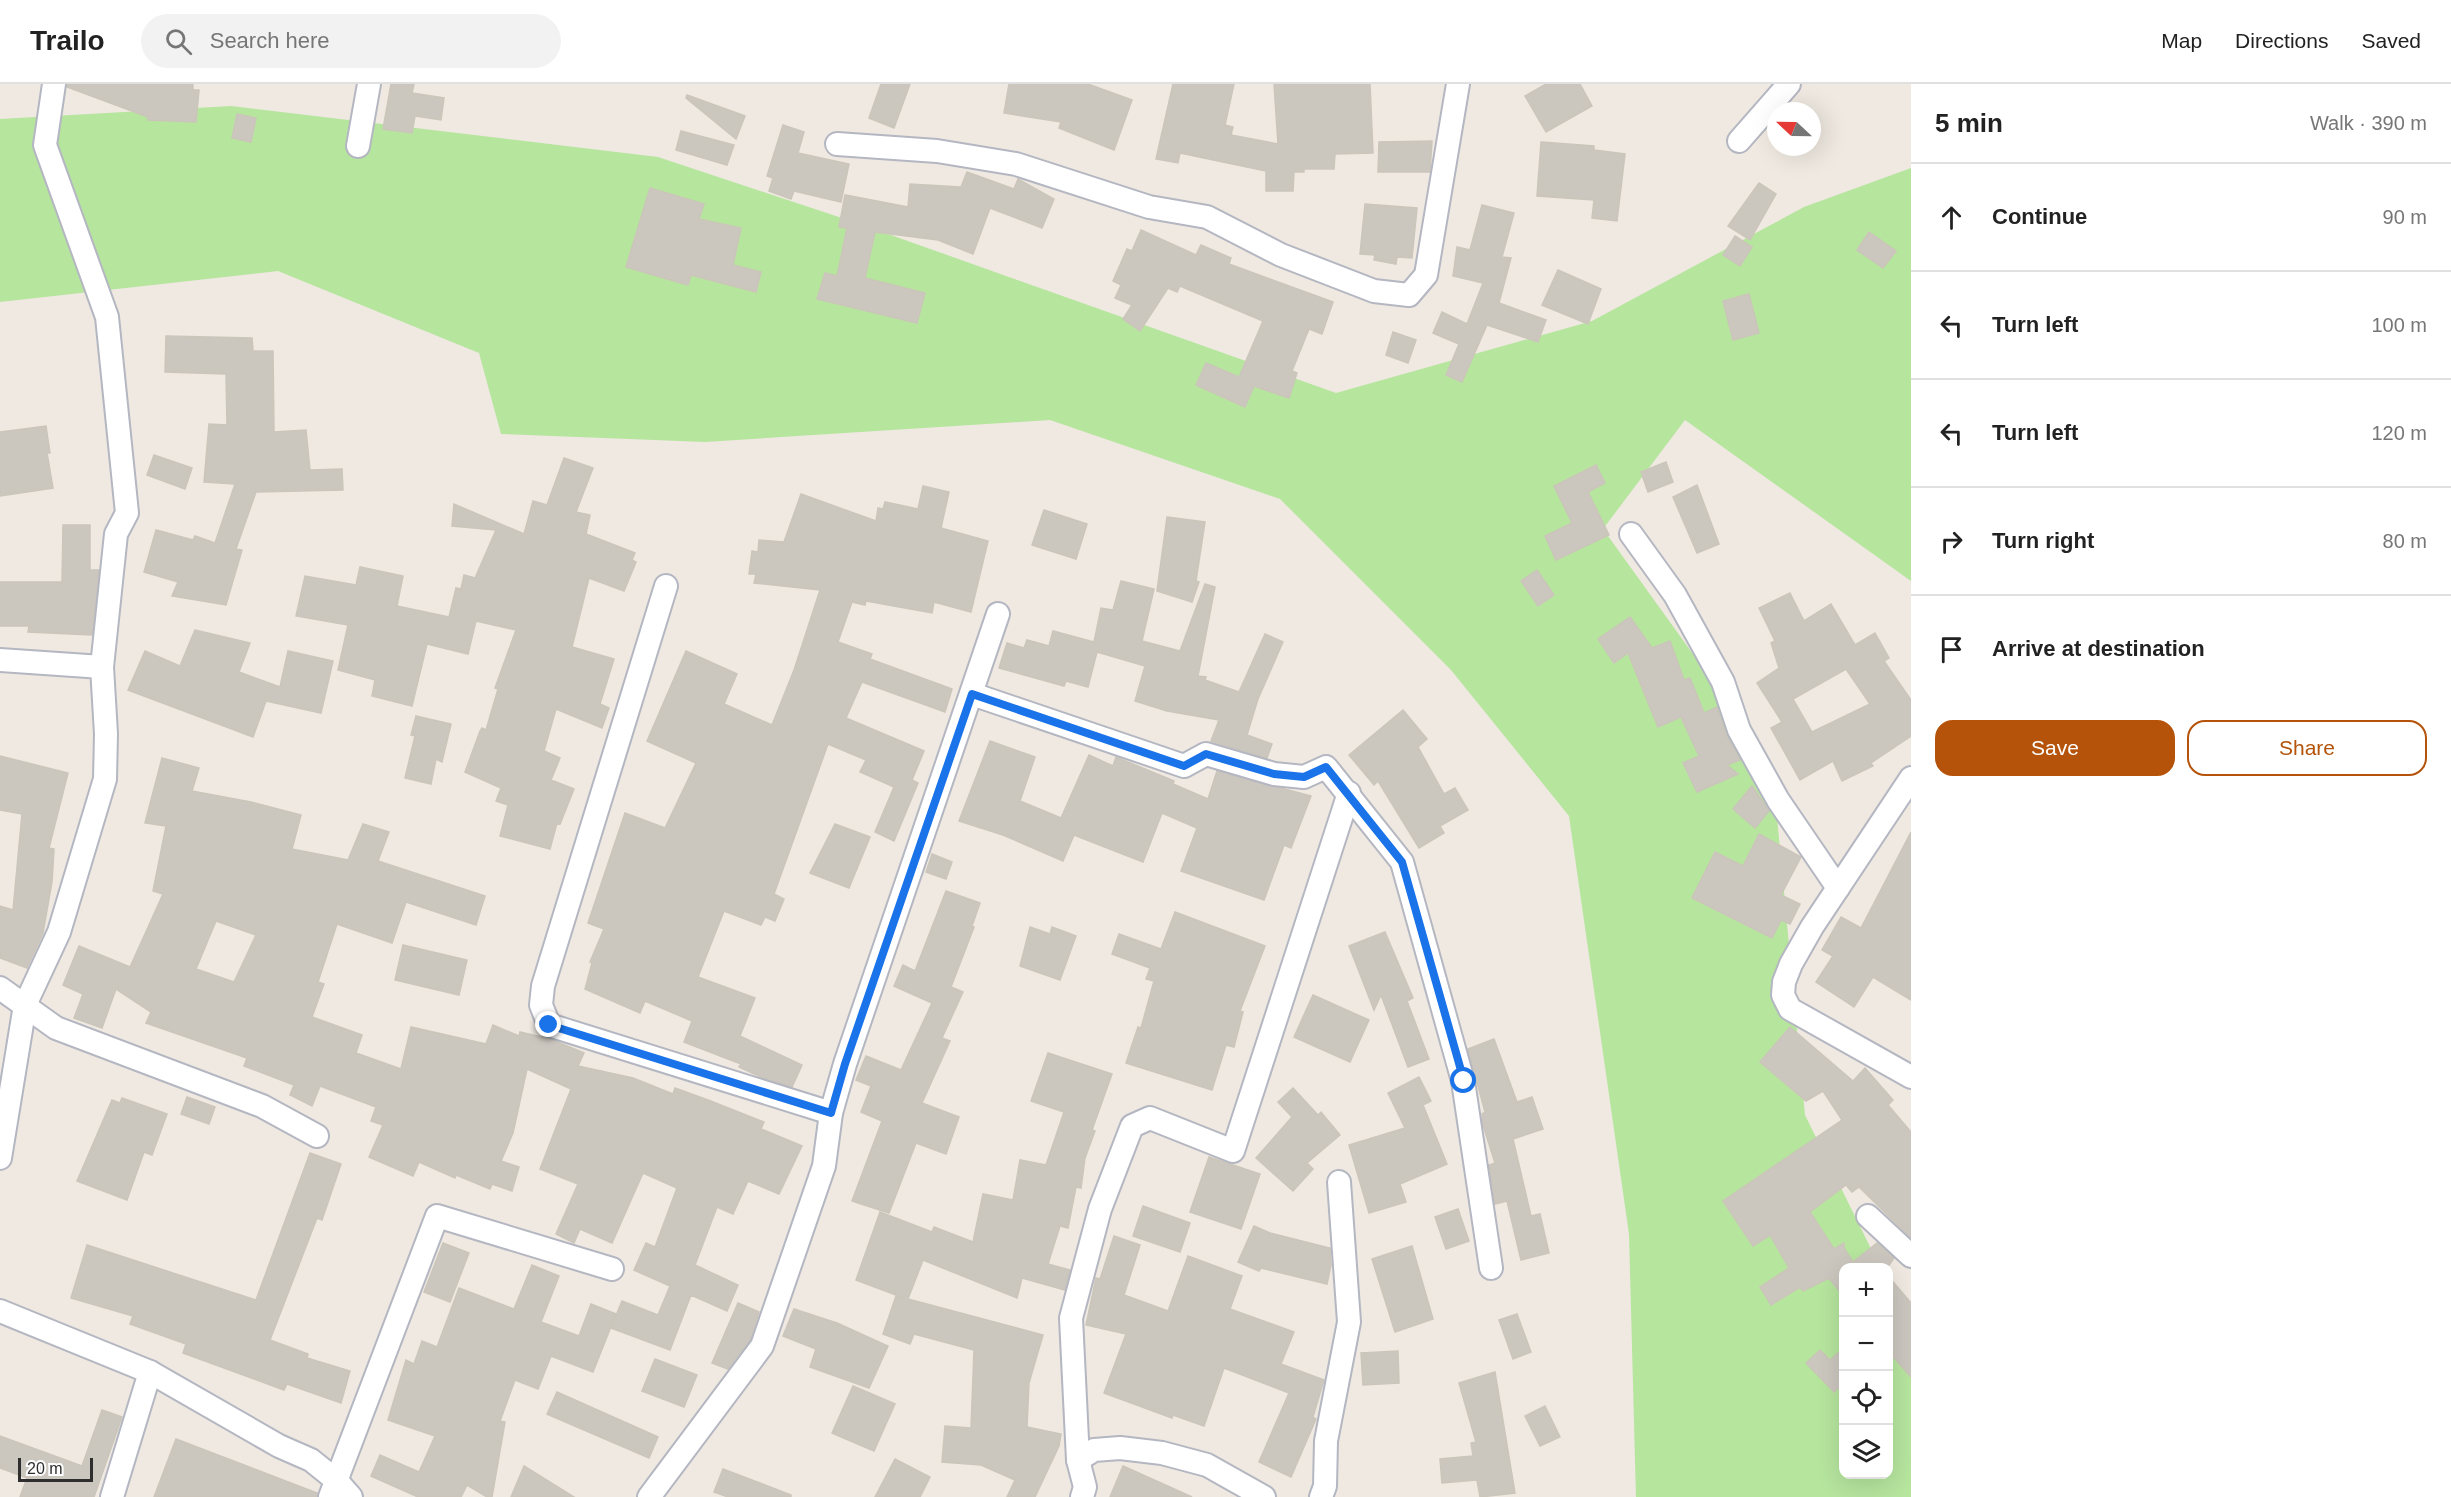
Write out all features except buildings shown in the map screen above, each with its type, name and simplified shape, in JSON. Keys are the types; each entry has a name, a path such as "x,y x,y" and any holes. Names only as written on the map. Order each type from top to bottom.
{"street":[{"path":"0,1158 25,1005 58,932 105,779 106,734 102,667 116,534 127,513 107,317 45,145 54,84"},
{"path":"358,146 369,84"},
{"path":"837,144 937,151 1016,164 1149,207 1207,217 1281,255 1374,291 1409,295 1426,275 1458,84"},
{"path":"1739,141 1789,84"},
{"path":"1632,534 1676,595 1723,682 1739,730 1778,800 1838,888"},
{"path":"666,585 543,986 541,1005 549,1025 831,1113"},
{"path":"649,1497 762,1346 824,1166 831,1113 845,1064 998,614"},
{"path":"0,660 102,667"},
{"path":"972,694 1184,766 1206,754 1274,774 1304,777 1326,767 1402,862 1464,1081 1491,1268"},
{"path":"1911,778 1838,888 1791,964 1784,982 1784,995 1790,1009 1911,1077"},
{"path":"1082,1497 1085,1487 1078,1460 1071,1318 1100,1209 1132,1126 1150,1118 1233,1151 1349,793"},
{"path":"0,988 56,1028 261,1106 317,1136"},
{"path":"1321,1497 1325,1486 1326,1441 1349,1322 1339,1182"},
{"path":"2,1319 150,1372 279,1446 311,1460 340,1492 437,1216 612,1269"},
{"path":"1868,1216 1911,1256"},
{"path":"112,1497 150,1372"},
{"path":"1078,1460 1094,1450 1120,1448 1162,1453 1207,1465 1264,1497"}],"green space":[{"path":"231,106 658,157 857,223 1336,393 1592,321 1804,207 1911,168 1911,581 1685,420 1603,529 1772,764 1805,1115 1878,1263 1839,1263 1839,1479 1893,1479 1893,1293 1911,1330 1911,1497 1636,1497 1629,1234 1569,816 1451,670 1280,499 1050,420 705,442 501,434 479,353 278,271 0,302 0,119"}],"route":[{"path":"549,1025 831,1113 845,1064 972,694 1184,766 1206,754 1274,774 1304,777 1326,767 1402,862 1464,1081"}]}
